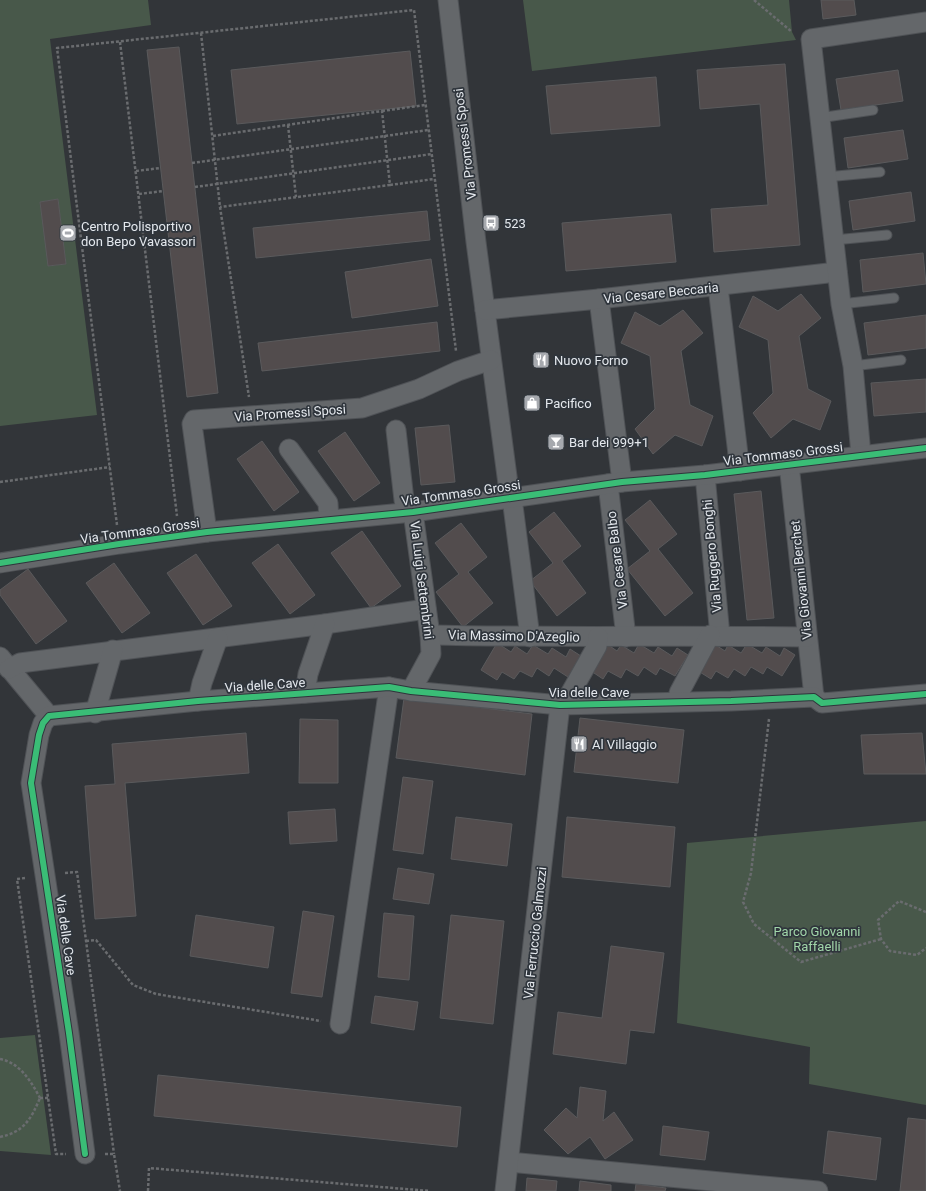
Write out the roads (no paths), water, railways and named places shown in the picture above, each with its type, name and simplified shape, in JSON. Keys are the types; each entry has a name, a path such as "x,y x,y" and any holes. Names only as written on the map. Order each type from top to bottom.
{"street":[{"name":"Via Promessi Sposi","path":"448,0 491,360 530,637"},
{"path":"862,455 853,366 841,304 837,272 811,39 926,22"},
{"name":"Via Cesare Beccaria","path":"485,310 599,299 837,272"},
{"path":"718,286 740,471"},
{"name":"Via Cesare Balbo","path":"599,299 615,483 626,637"},
{"name":"Via Promessi Sposi","path":"207,532 192,422 200,419 362,408 419,389 458,371 491,360"},
{"name":"Via Tommaso Grossi","path":"396,430 404,500 410,512"},
{"name":"Via Tommaso Grossi","path":"0,563 207,532 410,512 511,499 615,483 740,471 926,448"},
{"path":"289,449 328,503 329,520"},
{"name":"Via Giovanni Berchet","path":"790,464 814,697"},
{"name":"Via Ruggero Bonghi","path":"704,475 715,636"},
{"name":"Via Luigi Settembrini","path":"410,512 430,635 431,654 411,691"},
{"path":"5,663 20,663 113,650 218,638 426,609"},
{"path":"305,693 308,674 325,624"},
{"name":"Via Massimo D'Azeglio","path":"430,635 530,637 807,637"},
{"path":"679,693 715,636"},
{"name":"Via Massimo D'Azeglio","path":"560,705 570,694 597,646 598,637"},
{"path":"198,701 202,683 218,638"},
{"path":"95,712 113,650"},
{"path":"5,663 49,716"},
{"path":"340,1024 389,687"},
{"name":"Via delle Cave","path":"85,1154 69,1033 31,783 39,735 43,723 49,716 198,701 389,687 411,691 560,705 814,697 822,703 926,694"},
{"name":"Via Ferruccio Galmozzi","path":"505,1191 560,705"},
{"path":"509,1162 818,1191"}],"lane":[{"path":"819,118 873,110"},
{"path":"826,177 880,172"},
{"path":"834,240 887,235"},
{"path":"841,304 894,298"},
{"path":"853,366 901,360"}],"place":[{"name":"523","path":"491,223"},
{"name":"Centro Polisportivo don Bepo Vavassori","path":"68,233"},
{"name":"Nuovo Forno","path":"541,360"},
{"name":"Pacifico","path":"532,403"},
{"name":"Bar dei 999+1","path":"556,442"},
{"name":"Al Villaggio","path":"579,744"}],"park label":[{"name":"Parco Giovanni Raffaelli","path":"817,938"}]}
